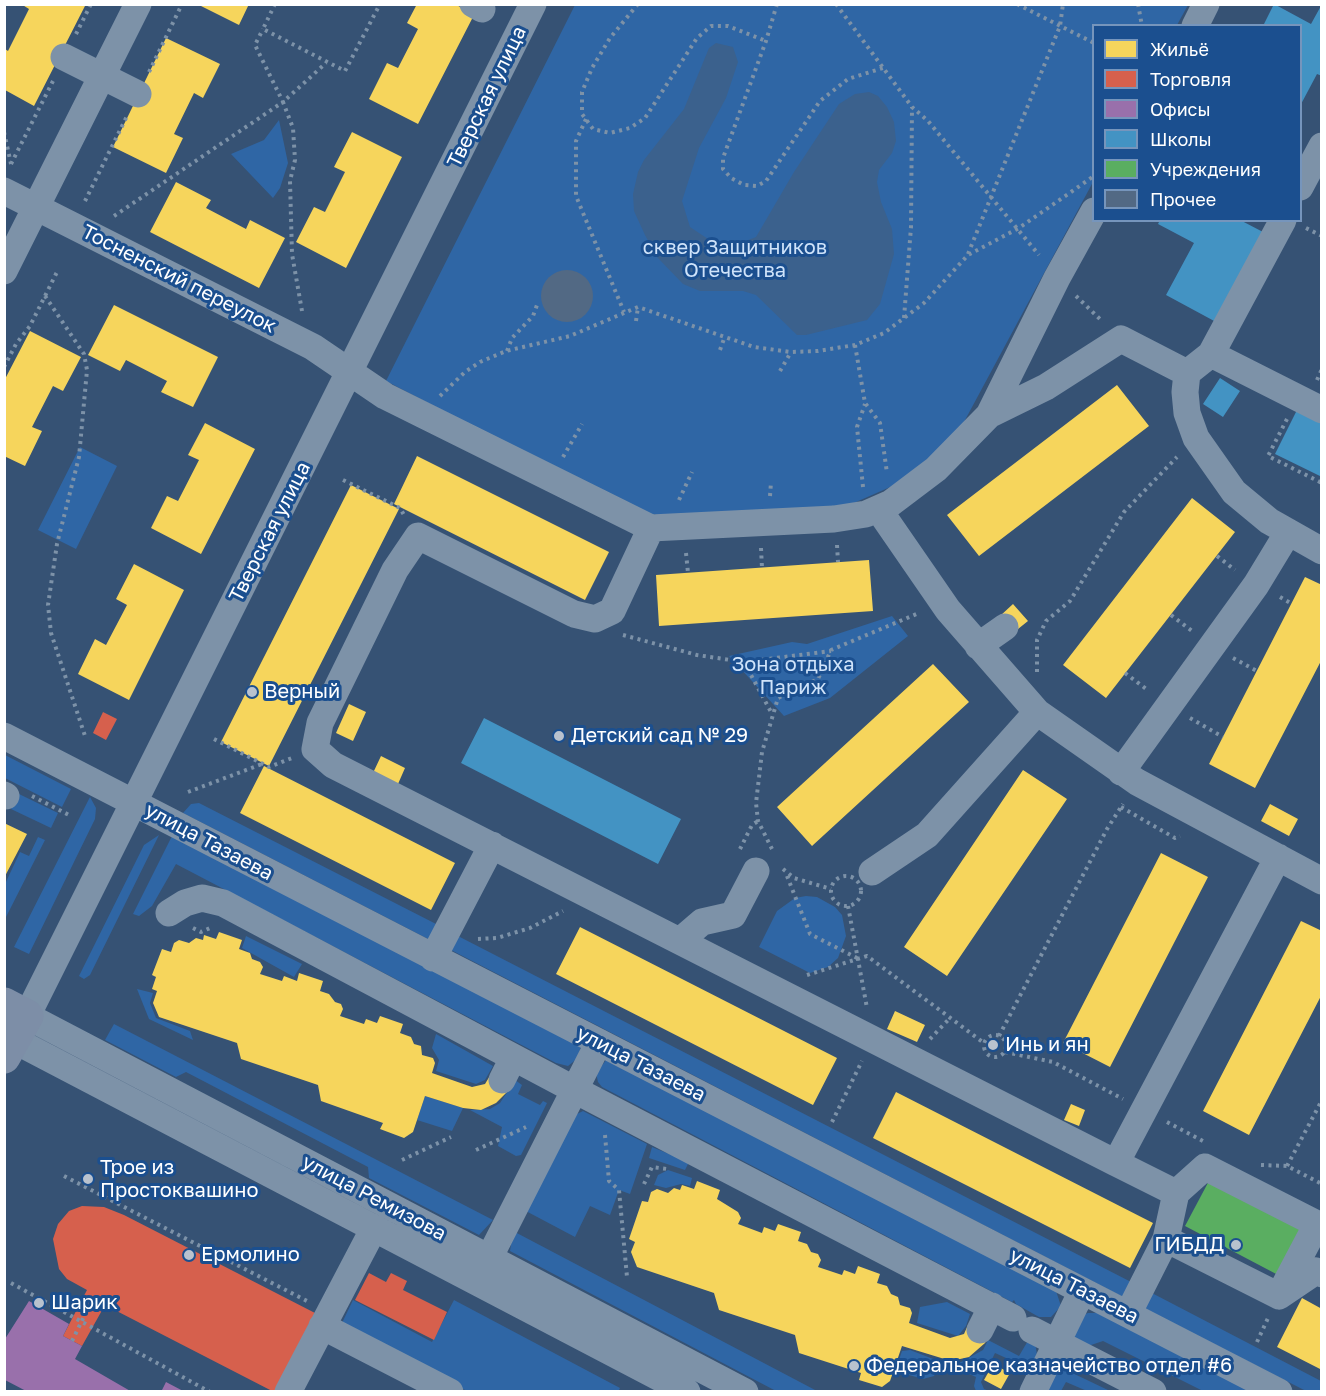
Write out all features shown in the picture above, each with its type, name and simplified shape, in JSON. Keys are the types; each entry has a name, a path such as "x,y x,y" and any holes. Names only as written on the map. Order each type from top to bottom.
{"street":[{"path":"4,271 138,4"},
{"name":"Тверская улица","path":"11,1030 134,803 533,4"},
{"path":"1196,24 1206,4"},
{"path":"64,57 138,94"},
{"path":"1302,182 1322,146"},
{"name":"Тосненский переулок","path":"4,191 313,347 385,396 651,528"},
{"path":"1092,216 1057,278 989,415 936,469 878,509 788,523 651,528 612,611 595,618 574,614 418,536 395,570 320,723 315,749 333,765 1176,1193"},
{"path":"1282,222 1211,354 1187,373 1185,392 1187,413 1196,438 1234,492 1287,534 1322,551"},
{"path":"989,415 1046,387 1121,339 1187,373"},
{"path":"1211,354 1322,410"},
{"path":"878,509 948,610 1037,712 1129,777 1322,880"},
{"path":"1129,777 1256,585 1287,534"},
{"path":"978,646 1005,627"},
{"path":"872,872 927,835 1037,712"},
{"name":"улица Тазаева","path":"4,736 1279,1392"},
{"path":"433,958 492,845"},
{"path":"1116,1163 1278,857"},
{"path":"681,940 702,922 733,915 771,864"},
{"path":"169,913 185,903 201,898 223,903 508,1069 574,1090 1153,1392"},
{"name":"улица Ремизова","path":"11,1030 374,1228 687,1392"},
{"name":"улица Ремизова","path":"11,1030 489,1258 745,1392"},
{"path":"477,1282 599,1042"},
{"path":"1128,1314 1166,1239 1176,1193 1205,1167 1317,1224 1279,1296"},
{"path":"295,1384 374,1228"},
{"path":"1166,1239 1279,1296"},
{"path":"1279,1296 1316,1271 1322,1274"},
{"path":"1033,1392 1082,1291"},
{"path":"980,1330 1012,1318"},
{"path":"326,1319 450,1392"}],"path":[{"path":"4,132 11,164 91,4"},
{"path":"275,4 255,45 283,102 293,129 295,160 290,181 292,254 303,315"},
{"path":"263,29 345,71 380,4"},
{"path":"638,4 610,38 592,68 582,92 582,114 593,129 610,133 630,128 645,118 697,38 711,26 728,26 766,41"},
{"path":"777,4 766,41 723,158 723,169 731,178 744,185 757,186 766,181 820,101 834,87 848,79 883,68"},
{"path":"836,4 912,107 928,121 1019,228 1057,278 1121,339"},
{"path":"1017,4 1092,42"},
{"path":"968,255 1060,26 1062,4"},
{"path":"1138,4 1142,24"},
{"path":"114,216 283,102 326,63"},
{"path":"904,318 910,227 912,107"},
{"path":"586,119 576,141 576,196 624,312"},
{"path":"427,417 448,386 465,372 506,351 570,336 638,307 754,347 791,352 818,351 855,345 884,333 924,303 968,255 1019,228 1092,177"},
{"path":"4,367 58,270"},
{"path":"45,297 84,354 87,370 79,457 57,544 48,605 51,633 86,736"},
{"path":"506,351 512,338 533,316 537,305"},
{"path":"636,321 638,307"},
{"path":"720,350 725,336"},
{"path":"855,345 865,403 880,423 878,509"},
{"path":"780,371 791,352"},
{"path":"1298,398 1268,456 1322,483"},
{"path":"865,403 857,427 878,509"},
{"path":"551,479 582,424"},
{"path":"1037,712 1037,640 1040,631 1046,621 1070,601 1124,512 1196,438"},
{"path":"675,509 692,472"},
{"path":"343,480 400,508 418,536"},
{"path":"595,618 614,633 697,655 744,662 831,651 926,610 948,610"},
{"path":"831,651 818,679 778,698 762,752 756,803 758,821 771,864 786,874 831,889"},
{"path":"744,662 772,713"},
{"path":"214,740 269,767 315,749"},
{"path":"188,792 262,764"},
{"path":"999,1036 1107,829 1129,777"},
{"path":"43,802 69,815"},
{"path":"786,874 810,934 858,958"},
{"path":"845,876 857,882 860,894 854,904 848,906 835,902 831,889 834,883 845,876"},
{"path":"478,939 497,938 530,928 558,915 589,894"},
{"path":"832,1122 873,1038 848,906"},
{"path":"798,970 809,976 867,956 984,1043 988,1055 994,1058 1005,1052 1053,1062 1144,1110"},
{"path":"984,1043 993,1035 999,1036 1006,1046 1005,1052"},
{"path":"1287,1166 1322,1100"},
{"path":"476,1150 534,1124"},
{"path":"605,1132 609,1181 619,1190 627,1277"},
{"path":"402,1160 451,1137"},
{"path":"64,1176 137,1213 326,1319"},
{"path":"134,1220 137,1213"},
{"path":"11,1283 210,1392"},
{"path":"72,1341 93,1299"}],"green space":[{"name":"сквер Защитников Отечества","path":"575,5 1188,5 1178,24 1092,24 1092,184 957,435 897,484 847,506 685,519 651,514 621,503 386,381"},
{"path":"279,120 288,163 280,188 273,198 231,154 264,140"},
{"path":"80,447 117,466 76,549 38,530"},
{"name":"Зона отдыха Париж","path":"892,616 908,636 830,698 784,716 729,656 792,642 807,644"},
{"path":"5,755 71,789 62,807 5,778"},
{"path":"19,794 58,813 51,828 11,809"},
{"path":"90,797 96,808 95,819 29,954 14,947"},
{"path":"199,803 440,926 432,941 183,813 191,804"},
{"path":"159,835 90,975 84,979 79,976 144,845"},
{"path":"172,836 581,1046 578,1058 568,1066 556,1063 176,864 152,906 139,916 133,914"},
{"path":"38,837 45,840 5,919 5,884 20,852 29,856"},
{"path":"817,897 835,907 842,915 846,936 838,958 828,967 810,973 759,947 777,911 795,898"},
{"path":"456,935 1135,1284 1123,1297 449,949"},
{"path":"246,936 302,964 294,977 242,948"},
{"path":"137,989 153,993 150,1003 156,1018 190,1031 193,1040 149,1019"},
{"path":"114,1024 493,1220 479,1235 369,1178 368,1167 186,1072 176,1077 105,1040"},
{"path":"436,1034 493,1066 485,1080 476,1084 436,1071 439,1060 432,1048"},
{"path":"607,1059 1056,1291 1061,1306 1051,1317 1039,1317 1016,1304 1014,1300 1012,1302 602,1087 596,1073"},
{"path":"515,1080 522,1085 518,1094 540,1105 543,1101 547,1103 521,1155 516,1156 498,1146 502,1127 470,1110 490,1109 500,1103"},
{"path":"425,1096 463,1108 452,1131 417,1120"},
{"path":"583,1111 647,1144 630,1194 619,1190 610,1215 590,1206 575,1237 524,1210 575,1115"},
{"path":"652,1147 689,1162 685,1170 649,1158"},
{"path":"668,1170 692,1178 690,1186 681,1184 666,1188 654,1185 658,1175"},
{"path":"513,1231 817,1391 776,1391 510,1251"},
{"path":"1148,1291 1321,1381 1321,1391 1306,1391 1143,1308"},
{"path":"353,1300 432,1342 454,1300 620,1388 618,1392 467,1391 346,1329 342,1323"},
{"path":"947,1302 970,1314 966,1326 958,1336 917,1323 920,1307"},
{"path":"1100,1313 1252,1391 1203,1391 1103,1341 1085,1347 1079,1344 1073,1334 1083,1315"},
{"path":"1029,1339 1035,1342 1037,1355 1033,1365 1026,1367 995,1353 981,1382 984,1389 989,1391 976,1391 974,1386 976,1377 942,1362 961,1362 983,1350 988,1340 1019,1356"},
{"path":"910,1350 942,1362 934,1376 923,1379 895,1371 902,1351"},
{"path":"1059,1367 1110,1391 1087,1391 1066,1382 1061,1391 1045,1392"}],"shaded area":[{"path":"716,43 733,47 738,62 726,98 699,148 682,201 690,227 717,245 736,245 756,237 794,172 839,104 855,94 869,92 878,96 887,107 894,122 896,141 892,153 879,170 877,182 881,202 892,229 894,254 880,304 867,320 806,335 797,335 756,295 743,291 700,291 683,284 657,257 645,235 634,211 633,194 638,172 644,160 684,109 709,48"}],"building: Жильё":[{"path":"21,4 86,4 34,106 5,90 5,49 8,51 29,9"},
{"path":"197,4 249,4 239,25"},
{"path":"417,4 455,4 474,15 418,124 369,99 387,63 398,68 418,29 407,23"},
{"path":"166,38 220,64 203,98 194,93 174,134 183,138 166,173 113,147"},
{"path":"352,132 402,157 346,268 296,242 314,207 325,212 345,172 334,167"},
{"path":"176,182 211,200 206,208 246,229 250,220 285,238 259,288 150,232"},
{"path":"114,305 218,357 193,407 161,392 167,381 126,360 120,371 88,355"},
{"path":"30,331 81,357 63,391 53,386 32,427 42,431 25,466 4,456 4,381"},
{"path":"1117,385 1149,426 979,556 947,515"},
{"path":"205,423 255,449 201,554 151,528 167,496 178,501 199,460 188,455"},
{"path":"417,456 609,552 585,600 394,504"},
{"path":"351,485 399,509 269,766 221,742"},
{"path":"1192,498 1235,532 1106,698 1063,665"},
{"path":"869,560 873,611 659,626 656,575"},
{"path":"134,564 184,590 129,700 78,674 95,639 106,645 127,605 116,599"},
{"path":"1305,577 1322,585 1322,659 1255,788 1209,764"},
{"path":"1013,604 1028,621 1013,633 1000,616"},
{"path":"933,664 969,702 812,846 777,807"},
{"path":"349,704 366,712 353,741 336,733"},
{"path":"381,756 405,768 398,784 373,773"},
{"path":"264,766 455,863 431,910 240,813"},
{"path":"1023,770 1067,799 947,976 904,947"},
{"path":"1270,804 1298,819 1289,836 1261,821"},
{"path":"4,823 27,834 4,878"},
{"path":"1161,853 1208,877 1110,1067 1063,1043"},
{"path":"1301,921 1322,931 1322,994 1249,1135 1203,1111"},
{"path":"580,927 837,1058 813,1105 556,974"},
{"path":"219,932 242,940 239,949 250,953 252,959 260,962 263,967 260,974 282,981 284,976 297,981 299,973 323,981 320,991 329,994 335,1002 341,1004 343,1009 340,1016 364,1024 366,1019 377,1023 380,1016 403,1024 400,1033 411,1037 414,1044 421,1046 422,1055 433,1058 435,1063 432,1073 472,1087 485,1084 491,1074 508,1091 496,1103 481,1110 463,1108 425,1096 413,1132 404,1138 380,1129 383,1123 321,1101 318,1085 241,1059 237,1043 159,1017 153,1003 157,991 152,989 156,977 152,975 162,949 171,952 174,943 179,940 189,943 196,938 203,940 204,935 216,939"},
{"path":"895,1011 925,1025 917,1042 887,1029"},
{"path":"896,1092 1153,1223 1130,1268 873,1138"},
{"path":"1071,1104 1085,1110 1079,1126 1064,1120"},
{"path":"697,1181 720,1190 717,1199 738,1212 741,1218 738,1224 762,1233 764,1227 775,1231 778,1224 801,1232 798,1241 807,1244 811,1252 818,1254 821,1260 818,1267 842,1275 844,1270 855,1274 858,1266 880,1274 877,1283 887,1286 891,1294 898,1297 900,1305 910,1308 912,1313 909,1323 950,1338 964,1334 968,1325 989,1335 985,1343 969,1357 951,1361 902,1346 890,1381 882,1387 859,1380 861,1373 799,1353 795,1335 719,1310 714,1293 637,1267 631,1252 635,1242 629,1239 642,1201 648,1202 651,1192 657,1189 668,1193 674,1188 680,1190 682,1185 694,1189"},
{"path":"1302,1298 1322,1309 1322,1370 1277,1347"},
{"path":"993,1364 1010,1373 1001,1389 984,1380"}],"building: Торговля":[{"path":"103,712 117,719 106,740 93,733"},
{"path":"82,1206 104,1207 124,1215 315,1313 274,1392 105,1305 82,1346 63,1336 87,1290 67,1279 59,1269 53,1239 58,1224 69,1211"},
{"path":"369,1273 386,1282 391,1273 407,1281 403,1290 447,1312 434,1340 355,1300"}],"building: Офисы":[{"path":"29,1301 69,1324 63,1336 82,1346 75,1359 132,1392 28,1392 5,1380 5,1339"},
{"path":"166,1382 185,1392 161,1392"}],"building: Школы":[{"path":"1274,4 1311,24 1322,4 1322,76 1317,74 1302,102 1302,24 1264,24"},
{"path":"1159,222 1244,222 1263,232 1216,322 1166,295 1194,243 1158,224"},
{"path":"1220,378 1240,391 1223,417 1203,404"},
{"path":"1297,410 1322,422 1322,477 1275,454"},
{"path":"484,718 681,819 658,864 461,763"}],"building: Учреждения":[{"path":"1210,1179 1305,1229 1280,1276 1185,1226"}],"building: Прочее":[{"path":"567,270 577,272 585,278 591,286 593,296 591,306 585,314 577,320 567,322 557,320 549,314 543,306 541,296 543,286 549,278 557,272"}],"place":[{"name":"Верный","path":"252,692"},
{"name":"Детский сад № 29","path":"559,736"},
{"name":"Инь и ян","path":"993,1045"},
{"name":"Трое из Простоквашино","path":"88,1179"},
{"name":"ГИБДД","path":"1236,1245"},
{"name":"Ермолино","path":"189,1255"},
{"name":"Шарик","path":"39,1303"},
{"name":"Федеральное казначейство отдел #6","path":"854,1366"}]}
